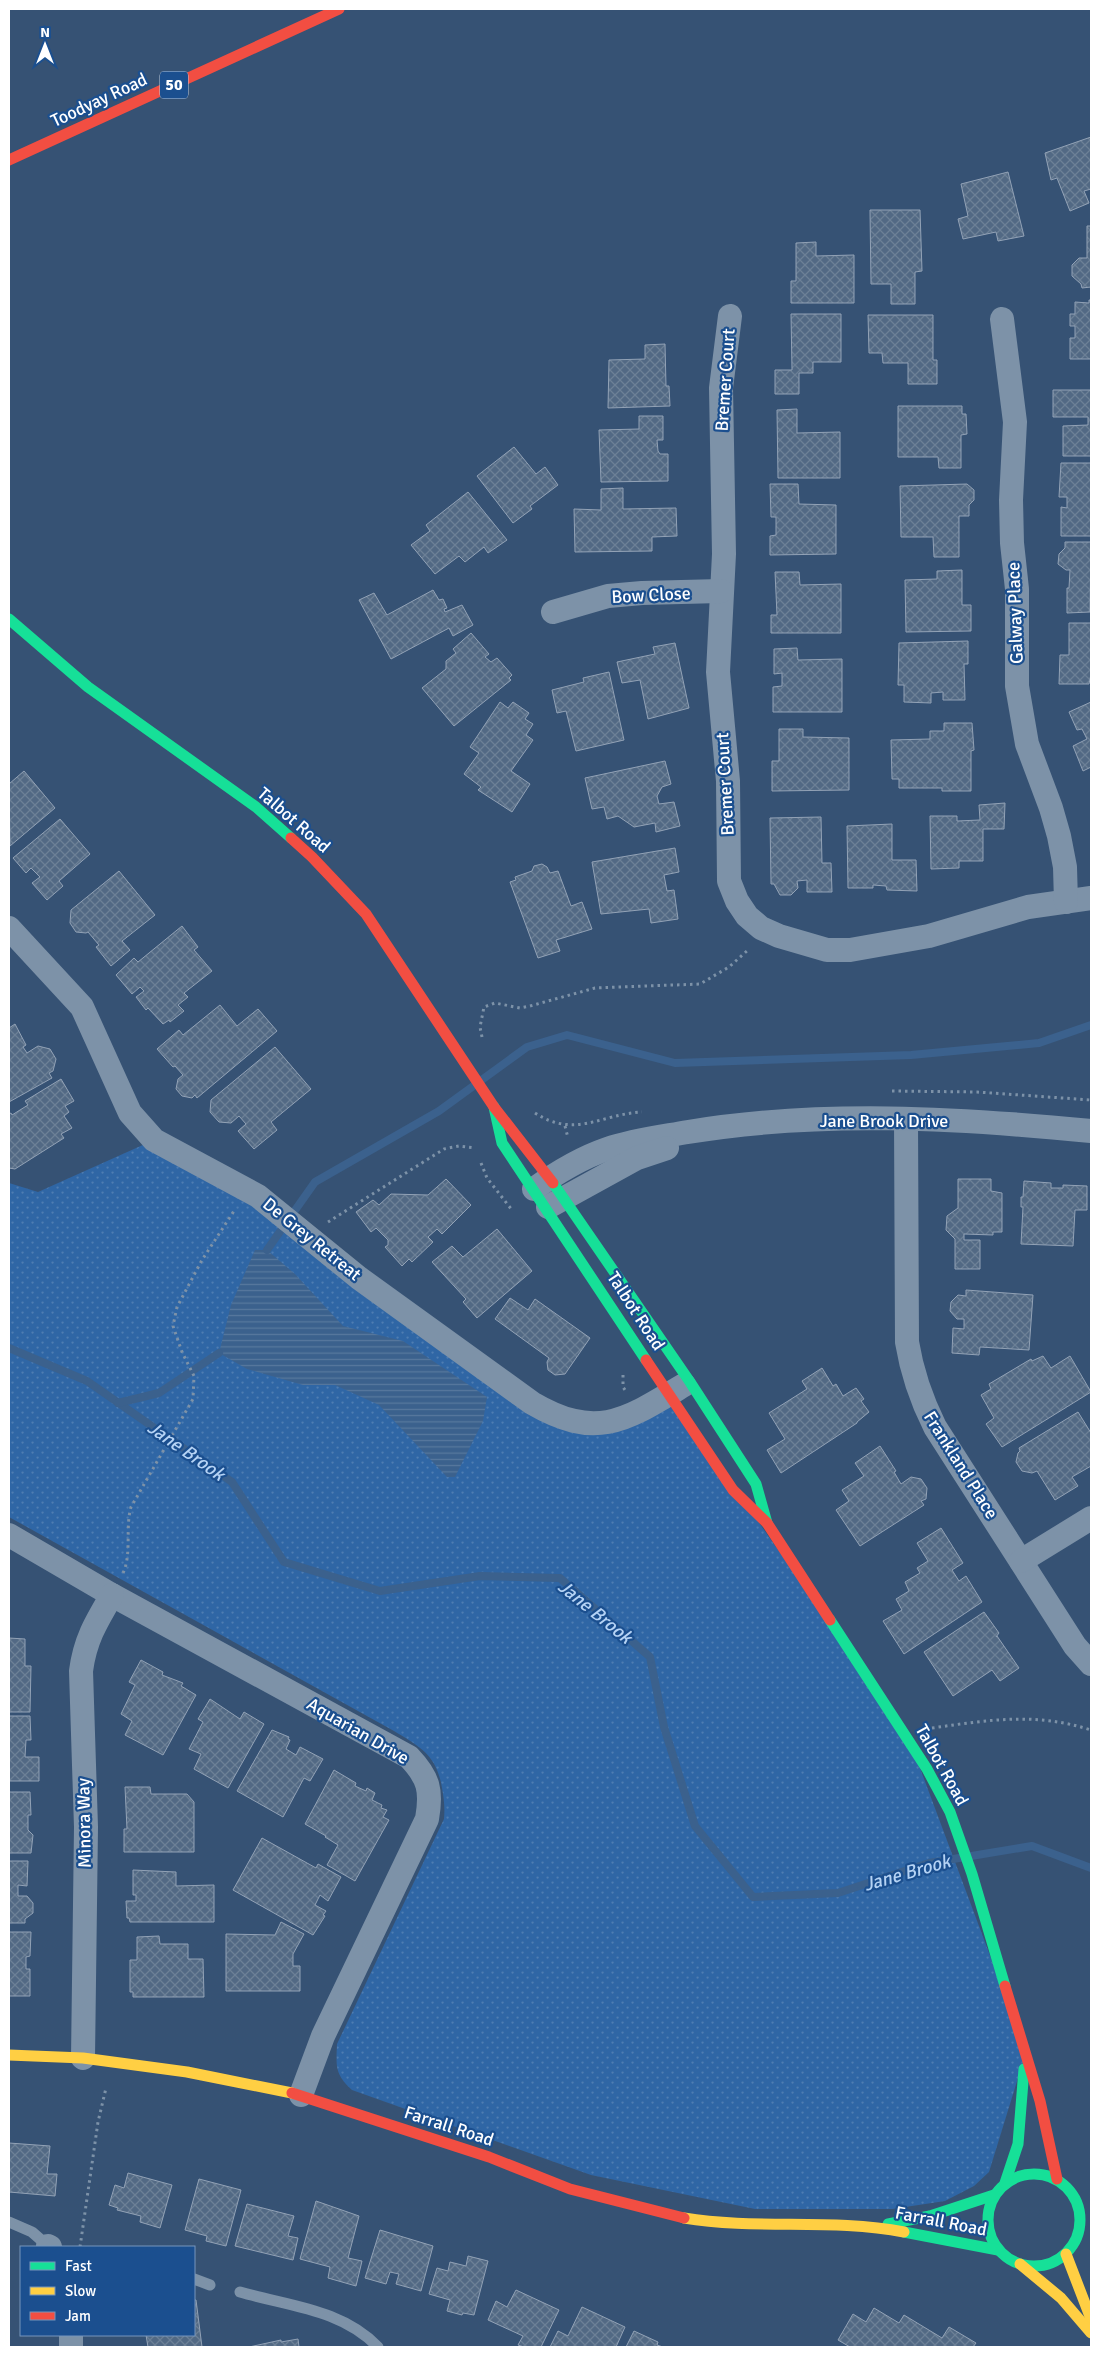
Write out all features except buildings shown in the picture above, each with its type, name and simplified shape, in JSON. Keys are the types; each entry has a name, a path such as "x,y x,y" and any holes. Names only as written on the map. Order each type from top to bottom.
{"main road":[{"name":"Toodyay Road","path":"9,160 339,9"},
{"path":"9,170 60,137"},
{"name":"Talbot Road","path":"9,618 88,687 256,807 312,857 366,914 494,1107 515,1132 548,1194 670,1394 733,1490 767,1523 908,1736 950,1812 972,1874 1026,2052 1051,2145 1057,2179"},
{"name":"Talbot Road","path":"494,1107 502,1144 548,1194 690,1382 756,1484 767,1523"},
{"name":"Talbot Road","path":"1004,2183 1018,2144 1026,2052"},
{"name":"Farrall Road","path":"9,2055 83,2058 187,2072 301,2095 489,2157 570,2189 673,2216 710,2222 771,2226 877,2227 998,2250"},
{"path":"1076,2240 1080,2226 1080,2212 1076,2198 1057,2179 1044,2174 1030,2173 1016,2176 1004,2183 994,2195 988,2208 987,2223 991,2237 998,2250 1008,2259 1020,2264 1061,2298 1091,2333"},
{"path":"1067,2187 1083,2189"},
{"name":"Farrall Road","path":"877,2227 930,2216 994,2195"},
{"path":"1020,2264 1044,2265 1066,2254 1076,2240 1091,2229"},
{"path":"1066,2254 1091,2319"}],"street":[{"name":"Bremer Court","path":"730,316 721,388 724,554 718,672 728,781 729,881 737,901 747,916 761,928 801,944 827,950 850,950 929,936 1028,907 1091,898"},
{"name":"Galway Place","path":"1002,319 1015,422 1011,500 1012,543 1017,589 1017,686 1020,717 1027,744 1052,808 1059,836 1065,867 1066,902"},
{"name":"Bow Close","path":"553,612 608,596 721,591"},
{"path":"1066,902 1076,910 1091,916"},
{"name":"De Grey Retreat","path":"9,928 82,1007 122,1097 141,1127 154,1140 258,1196 305,1232 359,1278 532,1403 554,1416 573,1422 598,1425 624,1419 690,1382"},
{"name":"Jane Brook Drive","path":"548,1194 667,1148 677,1134 727,1126 782,1121 906,1119 1017,1123 1091,1131"},
{"name":"Frankland Place","path":"906,1119 905,1312 907,1342 912,1371 921,1398 935,1427 1075,1646 1091,1664"},
{"path":"1021,1561 1091,1518"},
{"name":"Aquarian Drive","path":"9,1535 116,1586 409,1757 422,1770 428,1785 430,1801 427,1819 322,2036 301,2095"},
{"name":"Minora Way","path":"83,2058 86,1827 81,1671 84,1650 89,1634 116,1586"}],"lane":[{"path":"9,2222 32,2232 49,2246"},
{"path":"195,2279 210,2285"},
{"path":"240,2292 308,2308 348,2322 369,2337 378,2347"}],"path":[{"path":"483,1041 480,1027 484,1007 488,1004 496,1003 520,1008 595,988 700,984 729,967 746,953 761,928"},
{"path":"889,1091 977,1092 1091,1100"},
{"path":"534,1112 554,1123 565,1126 578,1126 614,1116 646,1112"},
{"path":"565,1126 568,1139"},
{"path":"305,1232 320,1227 450,1146 475,1148 481,1146"},
{"path":"116,1586 127,1558 127,1520 131,1507 189,1408 196,1387 194,1376 174,1326 177,1307 202,1260 234,1210"},
{"path":"908,1736 924,1730 1024,1718 1056,1720 1091,1730"},
{"path":"80,2246 98,2122 107,2083"}],"shaded area":[{"path":"154,1140 573,1422 669,1394 908,1736 1026,2052 989,2172 974,2186 945,2201 892,2209 755,2209 591,2175 352,2090 342,2079 337,2064 337,2044 444,1819 440,1777 432,1760 420,1748 394,1731 9,1517 9,1183 38,1192"},
{"path":"255,1250 267,1250 295,1274 343,1326 403,1341 487,1397 483,1421 455,1477 447,1477 379,1405 335,1385 303,1385 247,1369 219,1353 231,1305"}],"waterway":[{"path":"267,1250 315,1182 439,1111 527,1047 567,1035 675,1063 911,1055 1039,1043 1091,1025"},
{"name":"Jane Brook","path":"9,1348 87,1381 232,1482 284,1562 380,1591 480,1576 560,1578 650,1657 664,1727 695,1826 753,1897 838,1893 929,1863 1032,1846 1091,1868"},
{"path":"118,1403 159,1393 219,1353"}],"traffic: fast":[{"path":"9,619 88,687 256,807 291,838"},
{"path":"494,1107 502,1143 646,1360"},
{"path":"553,1183 690,1382 756,1484 767,1523"},
{"path":"830,1620 927,1769 950,1812 972,1874 1005,1986"},
{"path":"1005,2183 1018,2144 1024,2069"},
{"path":"1025,2174 1043,2174 1060,2181 1073,2194 1080,2211 1080,2220 1080,2229 1073,2246 1060,2259 1043,2266 1025,2266 1008,2259 995,2246 988,2229 988,2211 995,2194 1008,2181 1025,2174"},
{"path":"888,2224 930,2216 994,2195"},
{"path":"904,2232 998,2250"}],"traffic: slow":[{"path":"9,2055 83,2058 187,2072 292,2093"},
{"path":"684,2218 739,2223 850,2226 904,2232"},
{"path":"1066,2254 1091,2319"},
{"path":"1020,2264 1061,2298 1091,2333"}],"traffic: jam":[{"path":"9,160 339,9"},
{"path":"291,838 312,857 366,914 494,1107 553,1183"},
{"path":"646,1360 733,1490 767,1523 830,1620"},
{"path":"1005,1986 1040,2101 1057,2179"},
{"path":"292,2093 489,2157 570,2189 684,2218"}]}
